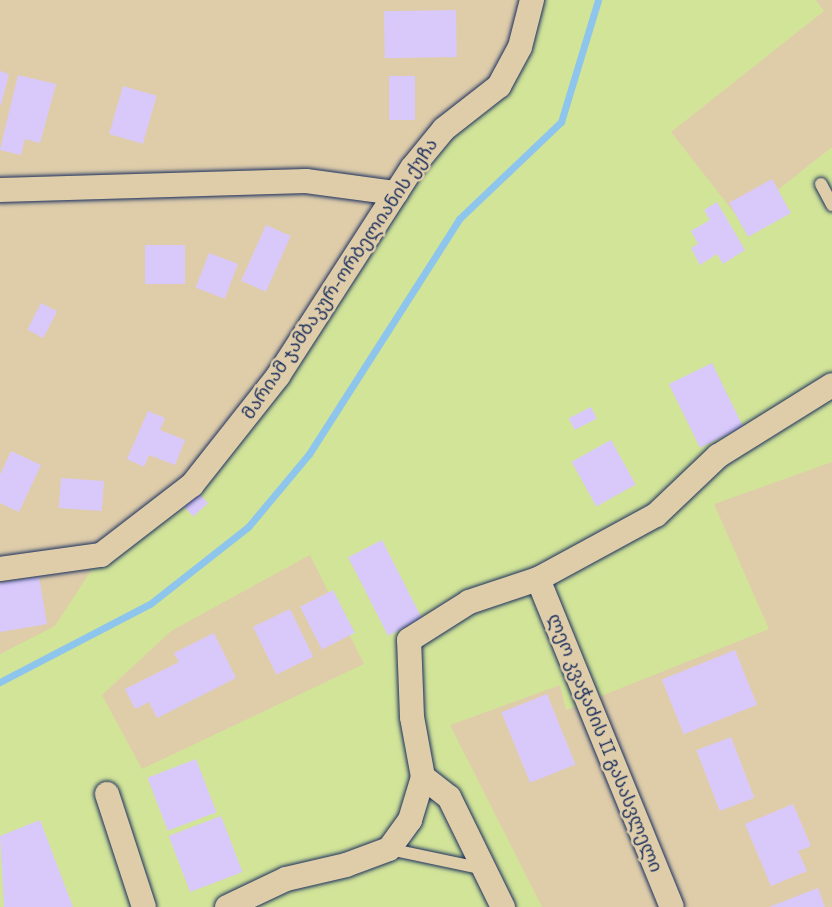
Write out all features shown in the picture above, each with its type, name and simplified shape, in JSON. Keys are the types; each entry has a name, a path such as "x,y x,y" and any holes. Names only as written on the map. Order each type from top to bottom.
{"street":[{"name":"მარიამ ჯამბაკურ-ორბელიანის ქუჩა","path":"0,569 101,555 192,485 278,376 396,193 444,129 499,86 520,47 531,0"},
{"path":"0,190 306,181 396,193"},
{"path":"227,907 286,879 346,865 389,849 410,820 423,777 412,717 409,640 469,602 538,579 656,515 719,456 832,385"},
{"name":"ლეო კვაჭაძის II გასასვლელი","path":"538,579 671,907"},
{"path":"423,777 449,797 488,870 503,907"},
{"path":"107,794 144,907"}],"lane":[{"path":"821,184 832,205"},
{"path":"389,849 488,870"}],"green space":[{"path":"532,0 816,0 824,11 671,132 740,220 832,147 832,462 714,504 769,629 566,710 560,685 450,725 542,907 0,907 0,654 55,626 101,555 193,485 412,168 499,86","holes":["310,555 364,664 142,769 102,695 171,631"]}],"building":[{"path":"456,10 457,57 385,58 384,11"},
{"path":"0,71 9,74 1,105 0,105"},
{"path":"18,75 56,84 40,143 25,139 21,155 0,150"},
{"path":"389,76 415,76 415,120 389,120"},
{"path":"123,86 157,96 143,144 109,134"},
{"path":"772,179 791,213 748,237 729,203"},
{"path":"717,202 745,250 723,264 717,254 700,265 691,248 698,244 691,231 710,220 704,210"},
{"path":"266,225 291,236 266,292 241,281"},
{"path":"145,245 185,245 185,284 145,284"},
{"path":"209,253 238,264 225,299 196,288"},
{"path":"41,303 57,311 43,338 27,330"},
{"path":"712,363 743,427 700,448 669,384"},
{"path":"591,407 597,419 575,430 569,418"},
{"path":"148,411 165,418 160,430 185,440 175,465 149,455 144,467 127,459"},
{"path":"611,440 636,485 596,506 572,462"},
{"path":"11,451 41,465 19,512 0,503 0,475"},
{"path":"61,478 104,481 102,511 59,508"},
{"path":"198,492 208,503 193,517 183,505"},
{"path":"382,540 422,618 388,636 348,557"},
{"path":"39,577 47,624 0,632 0,583"},
{"path":"333,590 355,633 322,650 300,607"},
{"path":"290,609 313,657 276,675 253,627"},
{"path":"214,633 236,678 157,718 149,702 135,709 125,689 179,662 174,653"},
{"path":"735,650 757,705 684,734 662,680"},
{"path":"547,694 575,764 530,783 502,712"},
{"path":"731,737 754,798 720,811 696,750"},
{"path":"196,759 216,812 168,831 147,778"},
{"path":"793,804 811,846 798,851 807,871 771,886 745,824"},
{"path":"221,816 243,872 190,892 169,836"},
{"path":"40,820 73,907 4,907 0,836"},
{"path":"818,888 825,907 769,907"}],"waterway":[{"path":"0,682 150,604 248,527 309,454 459,219 561,122 598,0"}]}
